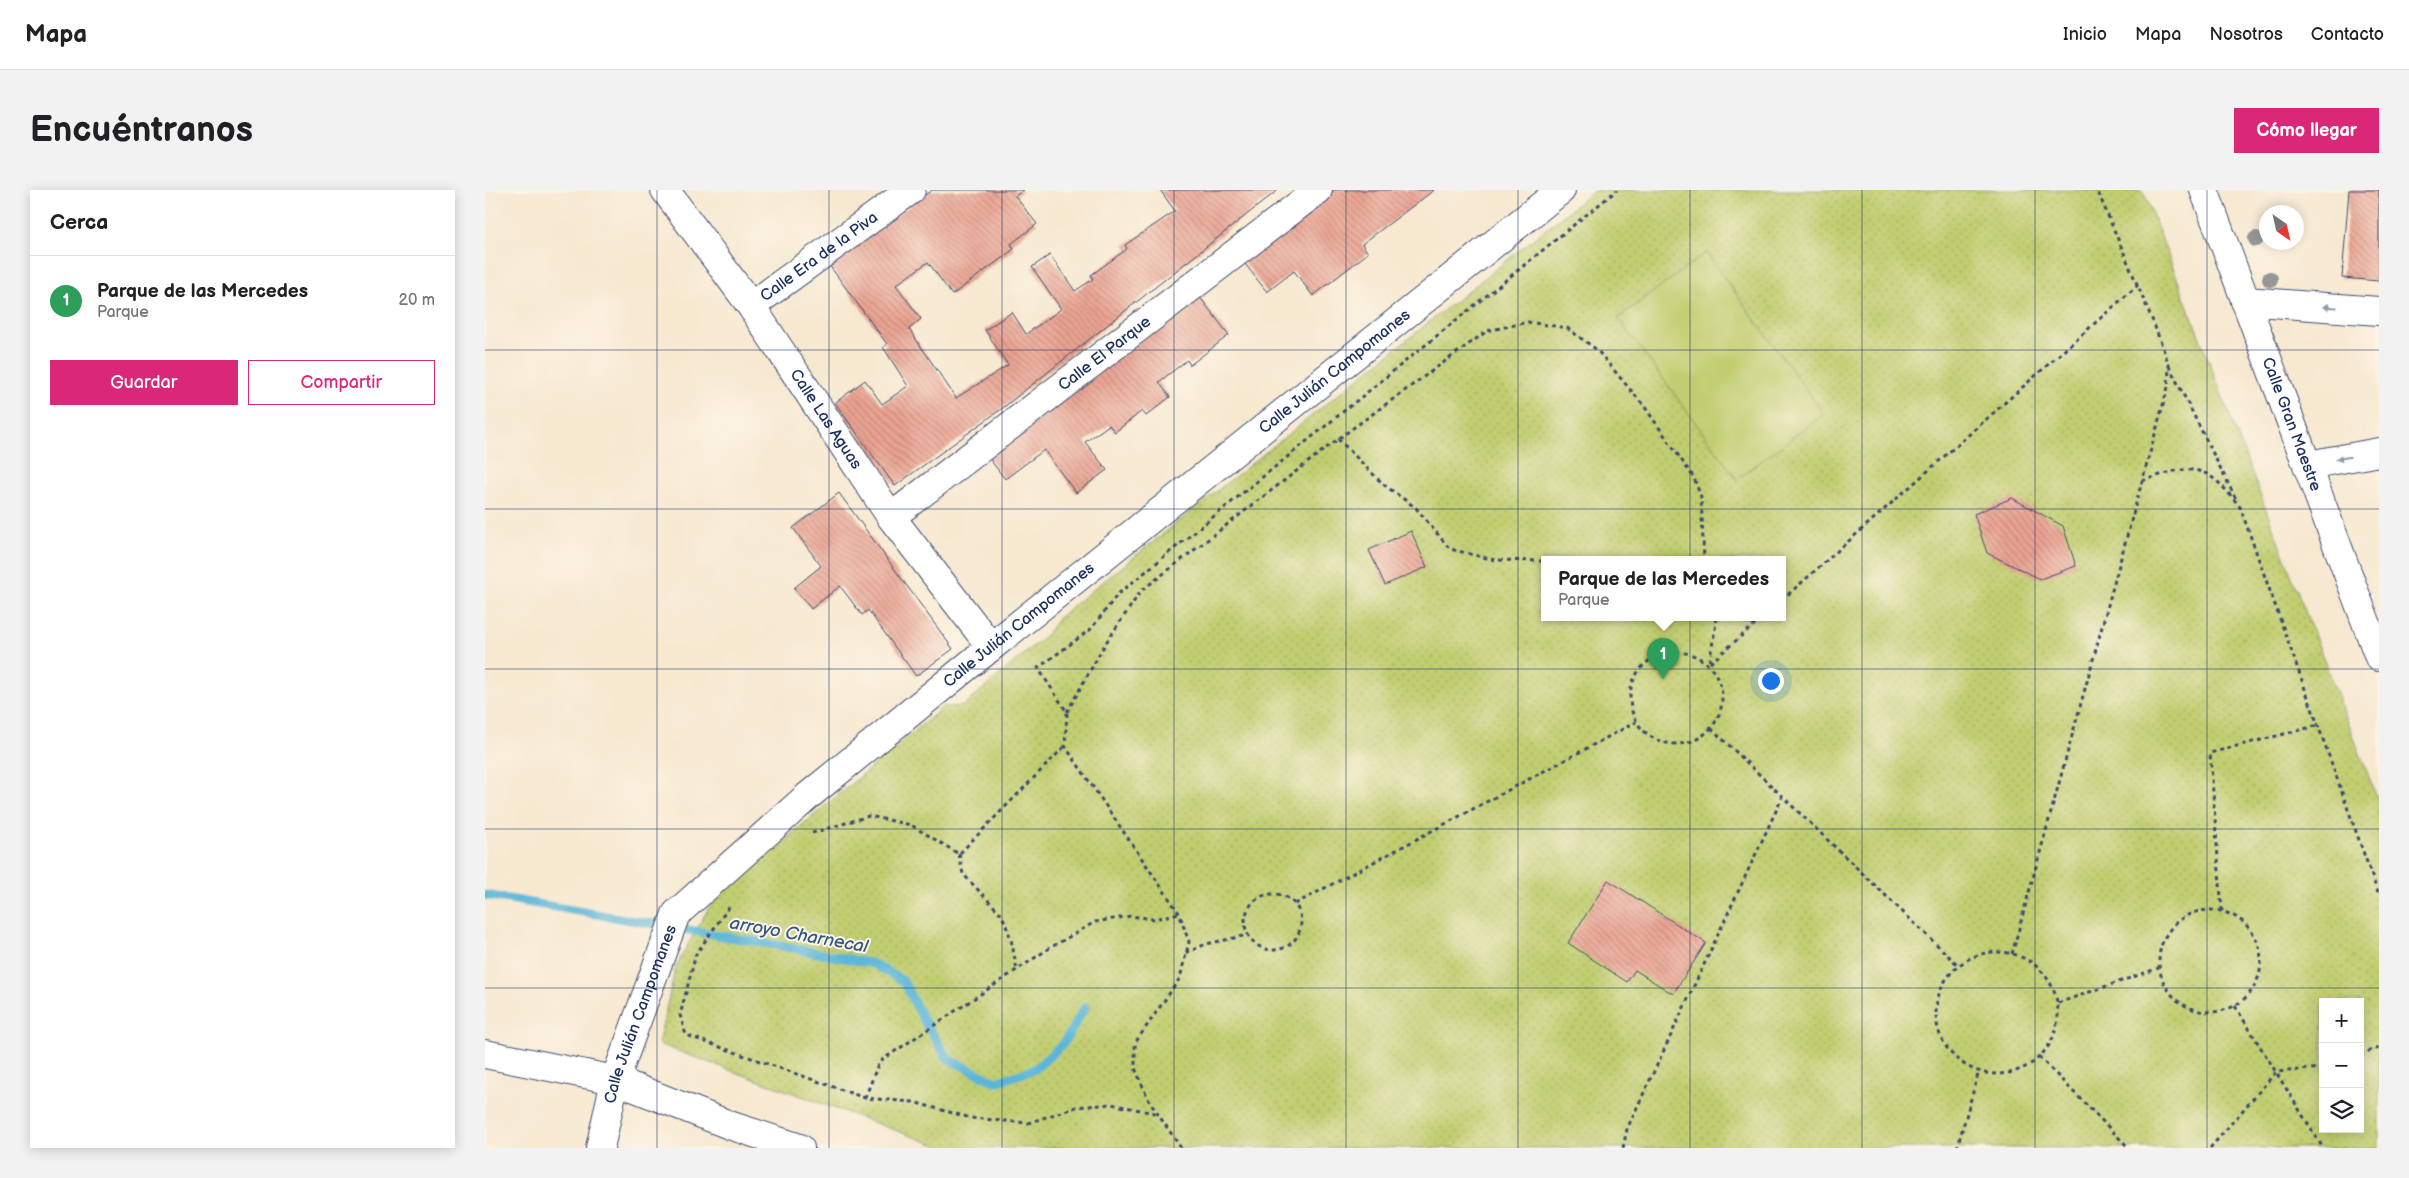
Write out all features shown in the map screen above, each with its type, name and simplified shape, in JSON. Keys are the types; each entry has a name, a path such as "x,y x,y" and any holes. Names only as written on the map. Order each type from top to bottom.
{"street":[{"name":"Calle Las Aguas","path":"665,190 751,306 891,517 991,646"},
{"name":"Calle Era de la Piva","path":"751,306 911,190"},
{"name":"Calle El Parque","path":"891,517 1318,190"},
{"name":"Calle Julián Campomanes","path":"600,1148 615,1080 676,914 807,796 991,646 1561,190"},
{"name":"Calle Gran Maestre","path":"2204,190 2378,649"},
{"path":"2245,301 2379,311"},
{"path":"2308,465 2379,452"},
{"path":"485,1054 615,1080 729,1137 800,1148"}],"path":[{"path":"1067,712 1038,668 1091,629 1118,594 1617,190"},
{"path":"2097,190 2138,285 2169,365 2240,507 2379,896"},
{"path":"1786,596 2138,285"},
{"path":"1181,1148 1149,1101 1135,1068 1135,1043 1180,978 1189,942 1179,913 1065,746 1067,712 1105,644 1141,591 1337,439 1487,331 1528,322 1567,328 1597,350 1643,406 1694,478 1701,496 1704,556"},
{"path":"2012,954 2168,387 2169,365"},
{"path":"1337,439 1383,484 1416,508 1450,549 1495,560 1541,561"},
{"path":"2142,481 2174,470 2203,471 2221,483 2240,507"},
{"path":"1709,664 1716,621"},
{"path":"1709,664 1759,621"},
{"path":"1680,652 1696,655 1709,664 1718,677 1723,693 1721,709 1711,728 1694,742 1679,745 1664,743 1651,738 1636,722 1629,701 1631,686 1638,671 1649,660 1664,653 1680,652"},
{"path":"1295,904 1636,722"},
{"path":"2222,911 2210,753 2319,725"},
{"path":"1711,728 1958,965"},
{"path":"959,854 1065,746"},
{"path":"1623,1148 1627,1129 1782,798"},
{"path":"805,839 812,833 869,816 911,825 959,854 963,874 1003,915 1011,939 1017,970"},
{"path":"1271,894 1288,898 1295,904 1299,912 1301,929 1290,945 1281,949 1262,948 1248,934 1246,916 1255,901 1271,894"},
{"path":"734,900 696,954 680,1015 686,1035 865,1098 913,1102 971,1118 1028,1124 1076,1107 1111,1104 1159,1114"},
{"path":"2222,911 2237,917 2249,928 2258,942 2261,958 2260,974 2253,990 2240,1003 2224,1010 2207,1013 2190,1009 2175,999 2164,985 2159,968 2159,950 2165,935 2176,922 2189,914 2222,911"},
{"path":"865,1098 879,1062 1017,970 1095,922 1131,916 1155,919 1179,913"},
{"path":"1186,953 1206,944 1248,934"},
{"path":"1997,951 2012,954 2037,966 2051,982 2058,1003 2058,1024 2051,1042 2039,1057 2023,1068 2005,1074 1979,1071 1967,1067 1952,1055 1941,1040 1936,1021 1936,1002 1944,982 1958,965 1977,955 1997,951"},
{"path":"2058,1003 2159,968"},
{"path":"2235,1006 2323,1148"},
{"path":"2364,1053 2379,1048"},
{"path":"2039,1057 2129,1148"},
{"path":"2210,1148 2276,1072 2319,1068"},
{"path":"1957,1148 1979,1071"}],"green space":[{"path":"1595,190 2143,190 2379,803 2379,1148 944,1148 658,1044 676,966 713,900 943,707 963,706 1046,635 1060,616"},
{"path":"1706,253 1824,414 1737,479 1618,318"}],"building":[{"path":"932,190 1024,190 1015,196 1037,224 1011,244 1014,249 952,295 928,262 896,285 921,319 909,329 956,398 1008,365 985,330 1012,312 1026,334 1061,309 1032,267 1050,255 1075,291 1093,279 1091,275 1127,249 1125,245 1175,211 1160,190 1278,190 1000,410 895,486 835,403 865,380 882,404 908,386 883,347 887,344 829,265"},
{"path":"1332,190 1434,190 1362,244 1368,253 1313,296 1294,271 1267,292 1242,260"},
{"path":"2349,190 2379,190 2379,281 2342,278"},
{"path":"1199,296 1229,335 1190,365 1187,360 1159,382 1170,397 1146,416 1142,411 1115,432 1109,425 1085,442 1107,470 1076,493 1044,450 1005,479 988,457"},
{"path":"839,493 953,649 916,676 868,610 862,615 840,586 811,609 794,588 821,566 793,528"},
{"path":"2012,498 2063,526 2076,566 2040,579 1987,553 1974,514"},
{"path":"1411,531 1427,567 1385,585 1369,550"},
{"path":"1608,880 1706,943 1673,994 1635,970 1627,982 1568,943"}],"waterway":[{"name":"arroyo Charnecal","path":"485,895 787,947 874,964 903,981 923,1019 948,1059 996,1082 1035,1069 1063,1044 1085,1007"}],"place":[{"name":"Parque de las Mercedes","path":"1663,679"}]}
